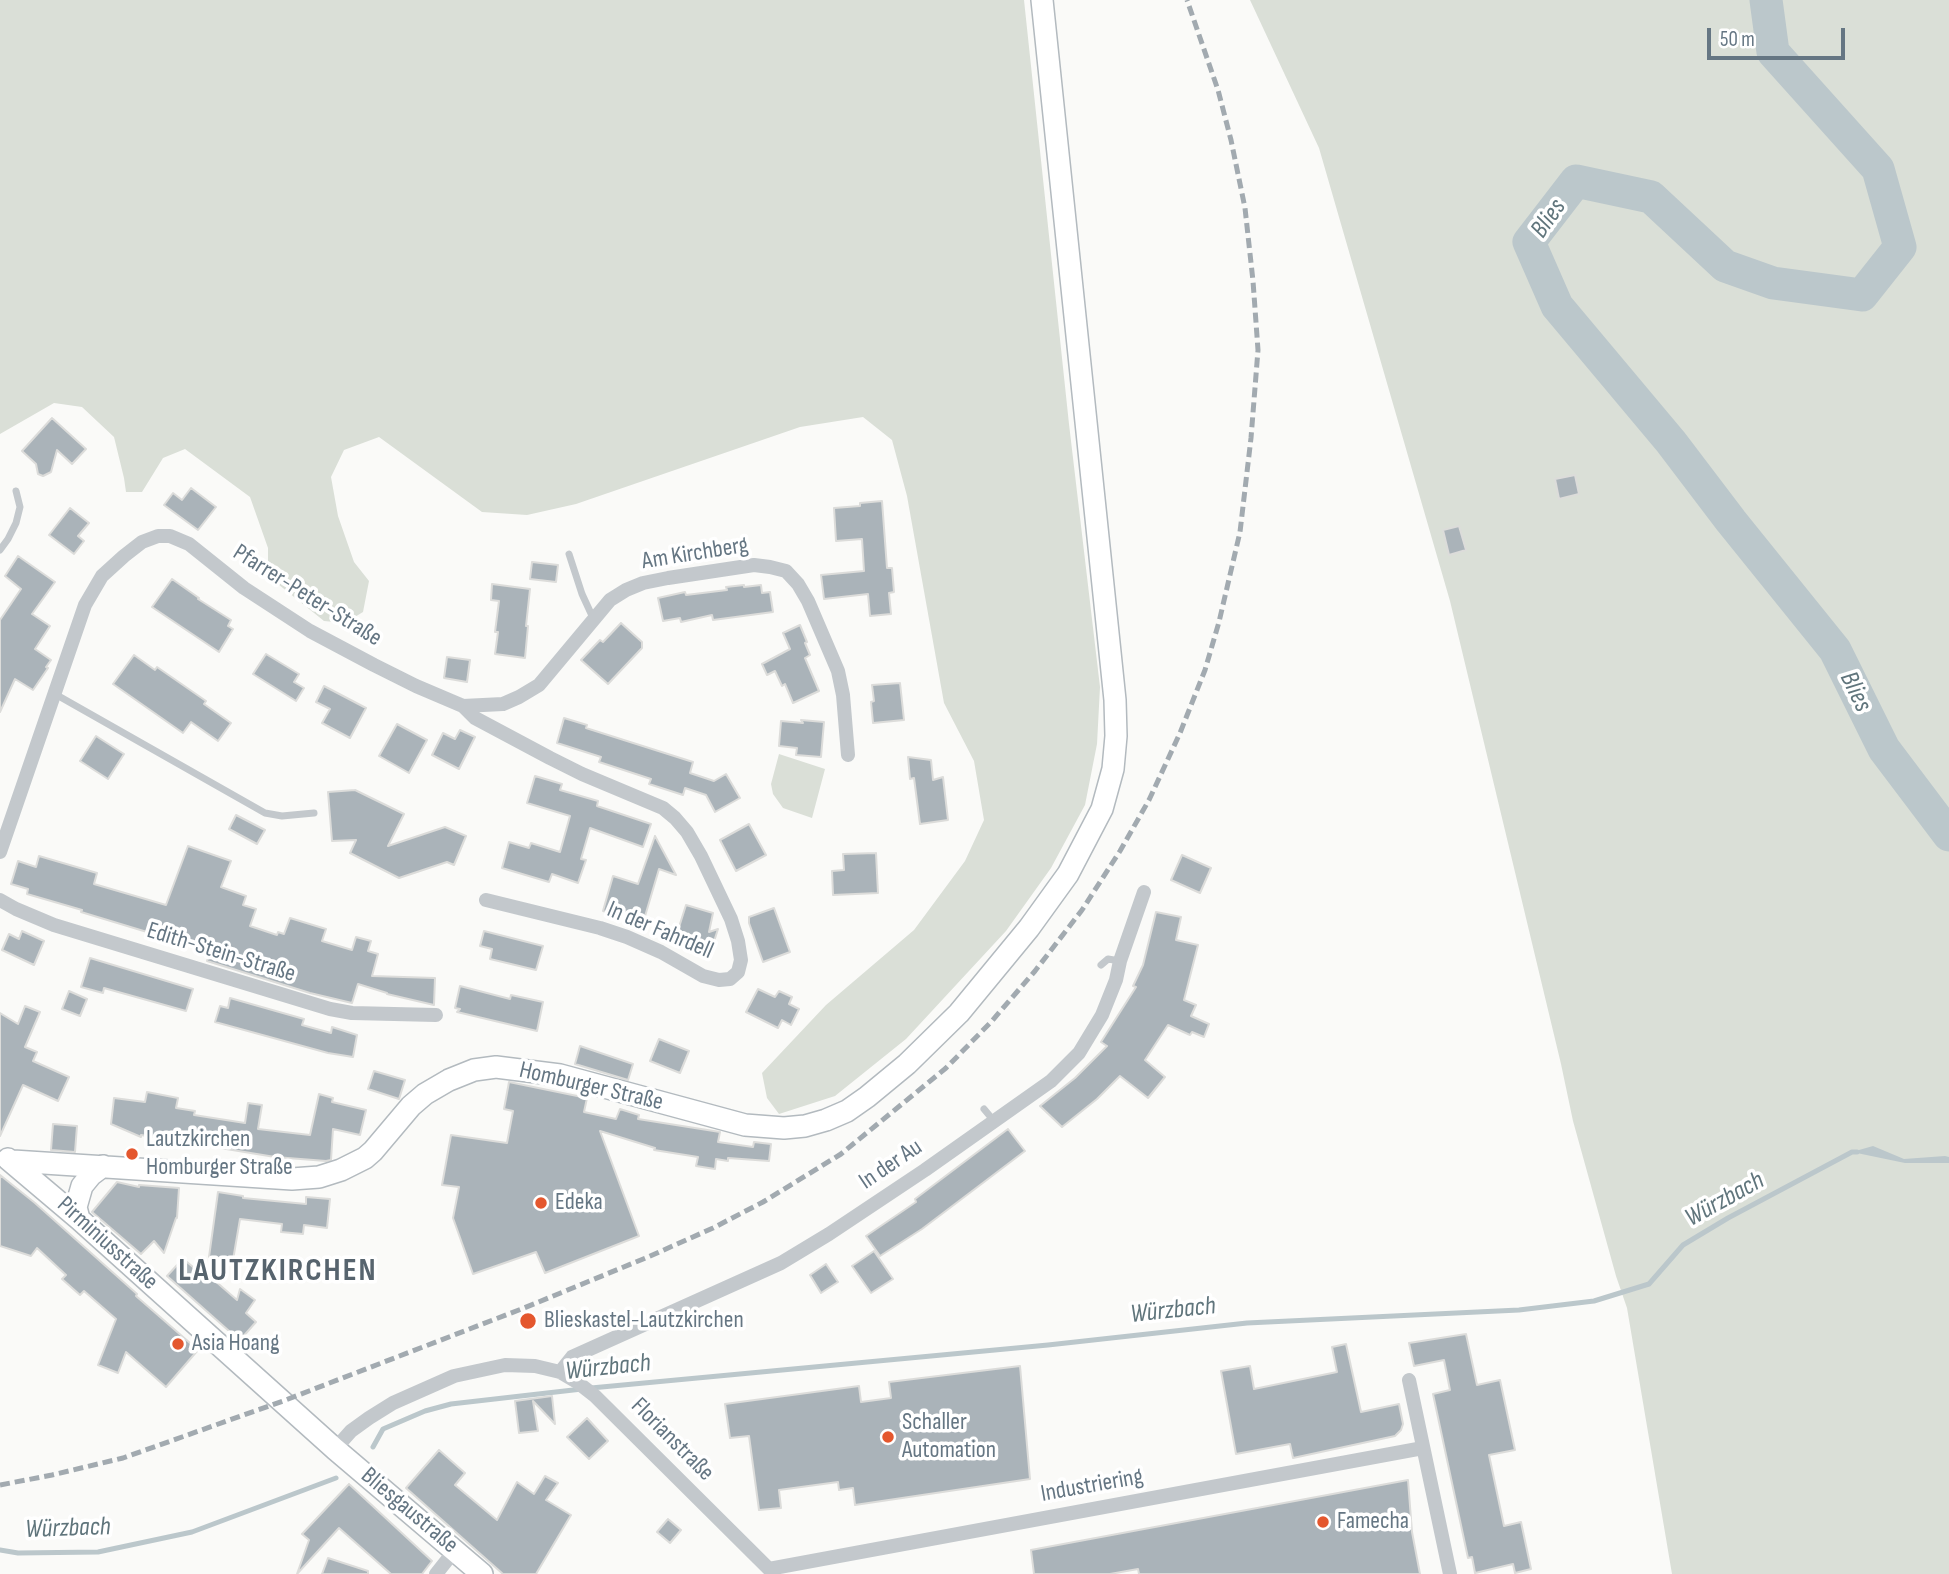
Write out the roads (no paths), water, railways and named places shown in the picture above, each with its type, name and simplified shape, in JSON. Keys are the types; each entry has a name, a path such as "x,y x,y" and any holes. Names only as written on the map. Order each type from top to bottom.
{"main road":[{"name":"Homburger Straße","path":"7,1158 292,1179 319,1177 365,1158 425,1094 474,1070 496,1067 560,1075 745,1125 784,1128 805,1126 826,1120 857,1104 906,1064 959,1013 1029,928 1068,874 1102,809 1113,769 1116,736 1115,700 1042,0"},
{"name":"Pirminiusstraße","path":"7,1158 79,1219 335,1449"},
{"path":"79,1219 77,1197 91,1175 103,1166"},
{"name":"Bliesgaustraße","path":"335,1449 482,1574"}],"street":[{"name":"Pfarrer-Peter-Straße","path":"0,852 85,605 102,576 142,542 158,536 170,536 189,544 244,588 310,631 374,666 463,706 503,704 539,685 594,620"},
{"name":"Am Kirchberg","path":"594,620 610,600 643,583 754,565 786,571 808,601 838,671 844,695 848,755"},
{"name":"In der Fahrdell","path":"463,706 475,718 550,758 663,808 675,818 701,856 731,919 741,960 738,972 730,979 719,980 703,976 661,952 627,937 486,900"},
{"name":"In der Au","path":"560,1372 572,1357 781,1263 851,1220 1051,1081 1079,1053 1102,1014 1116,980 1144,892"},
{"name":"Edith-Stein-Straße","path":"0,900 54,925 330,1009 352,1013 436,1015"},
{"name":"Florianstraße","path":"335,1449 351,1431 393,1403 454,1376 505,1365 535,1366 560,1372 595,1396 772,1572"},
{"path":"1409,1380 1450,1574"},
{"name":"Industriering","path":"772,1572 1423,1448"},
{"path":"436,1574 455,1550"}],"lane":[{"path":"0,550 16,523 20,507 16,491"},
{"path":"569,554 594,620"},
{"path":"55,694 265,813 282,817 314,813"},
{"path":"1101,965 1108,959 1120,961"},
{"path":"984,1109 995,1121"}],"waterway":[{"name":"Blies","path":"1766,0 1773,52 1878,169 1900,247 1862,295 1773,283 1725,266 1651,197 1576,181 1529,242 1557,306 1671,442 1835,650 1884,749 1949,835"},
{"name":"Würzbach","path":"591,1388 1048,1345 1247,1323 1519,1310 1594,1301 1649,1284 1683,1245 1728,1218 1852,1152 1857,1152"},
{"name":"Würzbach","path":"373,1447 383,1429 425,1411 451,1404 582,1389"},
{"name":"Würzbach","path":"0,1550 18,1553 98,1552 192,1532 336,1478"}],"railway":[{"path":"0,1485 123,1458 283,1401 524,1308 713,1228 763,1202 841,1154 946,1068 1035,971 1082,910 1149,800 1205,670 1240,532 1258,350 1253,281 1245,208 1231,140 1218,90 1187,0"}],"place":[{"name":"Lautzkirchen Homburger Straße","path":"132,1154"},
{"name":"Edeka","path":"541,1203"},
{"name":"Blieskastel-Lautzkirchen","path":"528,1321"},
{"name":"Asia Hoang","path":"178,1344"},
{"name":"Schaller Automation","path":"888,1437"},
{"name":"Famecha","path":"1323,1522"}],"district":[{"name":"LAUTZKIRCHEN","path":"278,1272"}]}
